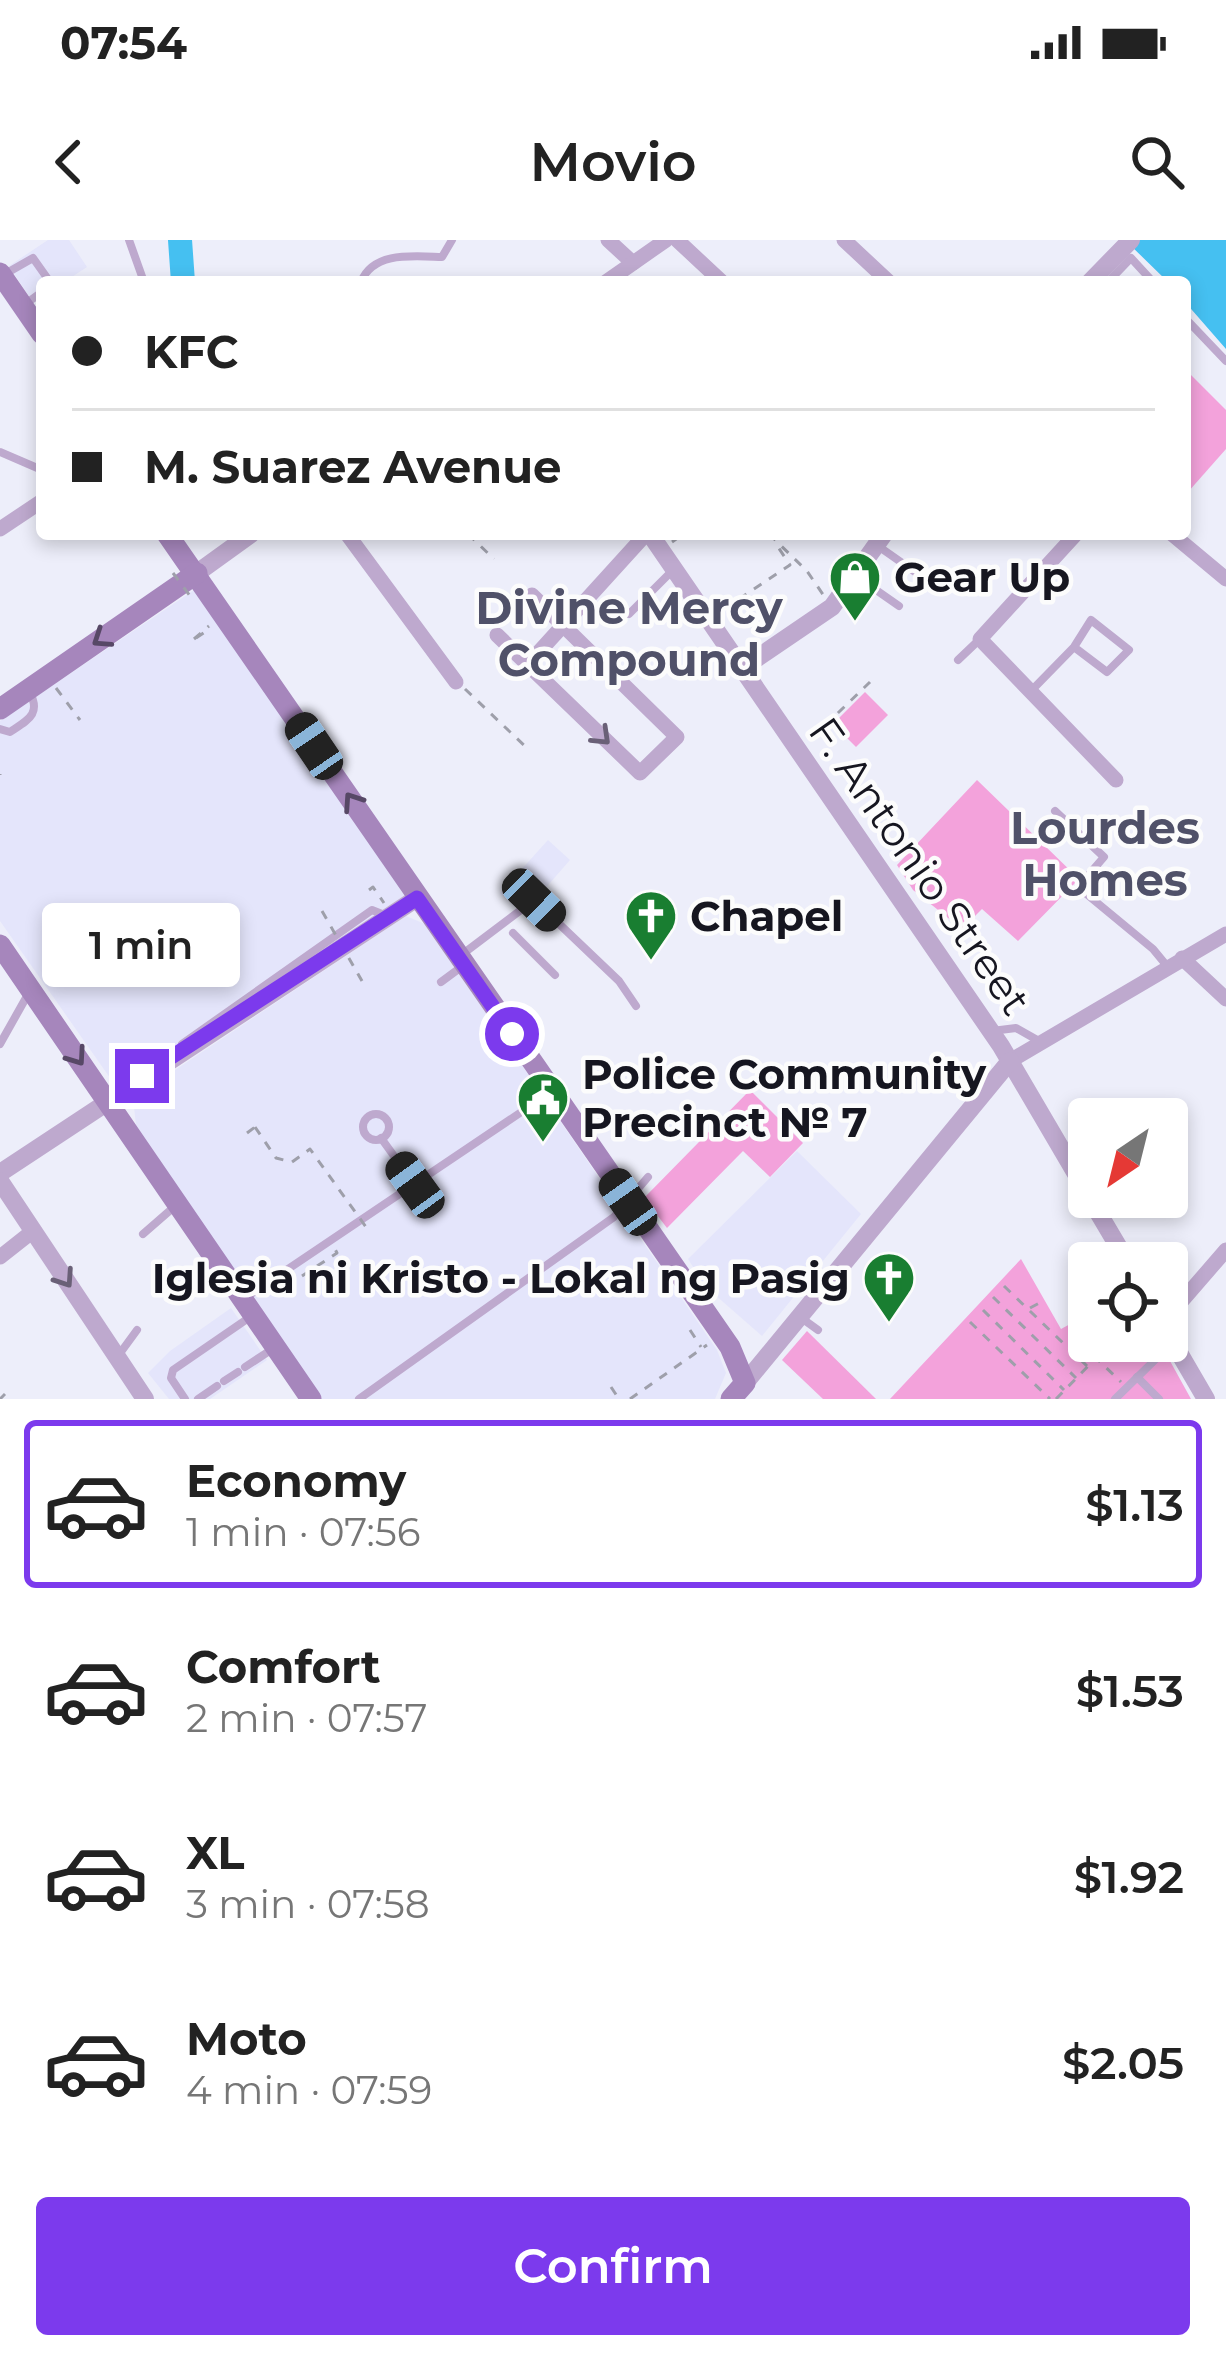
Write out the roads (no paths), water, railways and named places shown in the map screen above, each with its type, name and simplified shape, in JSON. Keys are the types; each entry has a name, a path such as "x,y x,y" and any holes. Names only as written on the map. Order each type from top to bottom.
{"main road":[{"path":"1,276 36,326"},
{"path":"170,540 185,573 218,621 703,1306 730,1347 738,1391"},
{"path":"178,540 185,573"},
{"path":"0,709 185,573"},
{"path":"0,945 311,1399"}],"street":[{"path":"608,240 633,263"},
{"path":"616,276 666,240"},
{"path":"677,240 716,276"},
{"path":"844,240 883,276"},
{"path":"1096,276 1131,240"},
{"path":"0,529 36,505"},
{"path":"185,573 241,540"},
{"path":"351,540 456,682"},
{"path":"528,664 642,540"},
{"name":"F. Antonio Street","path":"652,540 990,1031 1068,1161"},
{"path":"741,669 832,607 881,540"},
{"path":"1064,540 980,640 1116,780"},
{"path":"1179,540 1226,579"},
{"path":"497,635 640,773 677,737 532,595"},
{"path":"145,1399 0,1177 166,1060 417,898"},
{"path":"738,1391 917,1188 1010,1061 1226,934"},
{"path":"1174,962 1226,999"},
{"path":"0,1257 33,1231"},
{"path":"1188,1294 1226,1250"},
{"path":"703,1306 745,1354 755,1360 766,1358"},
{"path":"1184,1362 1206,1399"}],"lane":[{"path":"129,240 142,276"},
{"path":"364,276 371,264 388,258 442,257 452,240"},
{"path":"1,276 33,258 46,276"},
{"path":"1114,276 1132,258 1148,276"},
{"path":"22,306 36,296"},
{"path":"1191,325 1226,362"},
{"path":"0,452 36,467"},
{"path":"881,540 925,579"},
{"path":"629,614 674,569"},
{"path":"855,576 899,606"},
{"path":"1030,691 1074,646 1091,620 1129,650 1107,672 1074,646"},
{"path":"958,660 980,640"},
{"path":"0,729 10,732 33,717 36,708 29,690"},
{"path":"1055,812 1104,856 1078,887 1174,962"},
{"path":"441,982 534,900 619,981 636,1006"},
{"path":"166,1060 191,1034 372,910 390,915"},
{"path":"513,933 555,975"},
{"path":"315,964 324,943"},
{"path":"0,1044 31,989"},
{"path":"990,1031 1016,1028 1041,1042"},
{"path":"185,1399 171,1378 173,1370 249,1306 552,1091"},
{"path":"381,1138 415,1185"},
{"path":"359,1399 614,1217 648,1177"},
{"path":"143,1234 178,1203"},
{"path":"800,1316 818,1330"},
{"path":"117,1357 137,1330"},
{"path":"198,1399 276,1347"},
{"path":"1115,1399 1153,1362"},
{"path":"1137,1377 1152,1396"}],"water":[{"path":"1125,240 1226,240 1226,349 1191,309 1191,276 1162,276"}],"waterway":[{"path":"180,240 183,276"}],"place":[{"name":"Gear Up","path":"855,623"},
{"name":"Chapel","path":"651,962"},
{"name":"Police Community Precinct № 7","path":"543,1144"},
{"name":"Iglesia ni Kristo - Lokal ng Pasig","path":"889,1324"}],"district":[{"name":"Divine Mercy Compound","path":"629,634"},
{"name":"Lourdes Homes","path":"1105,854"}]}
